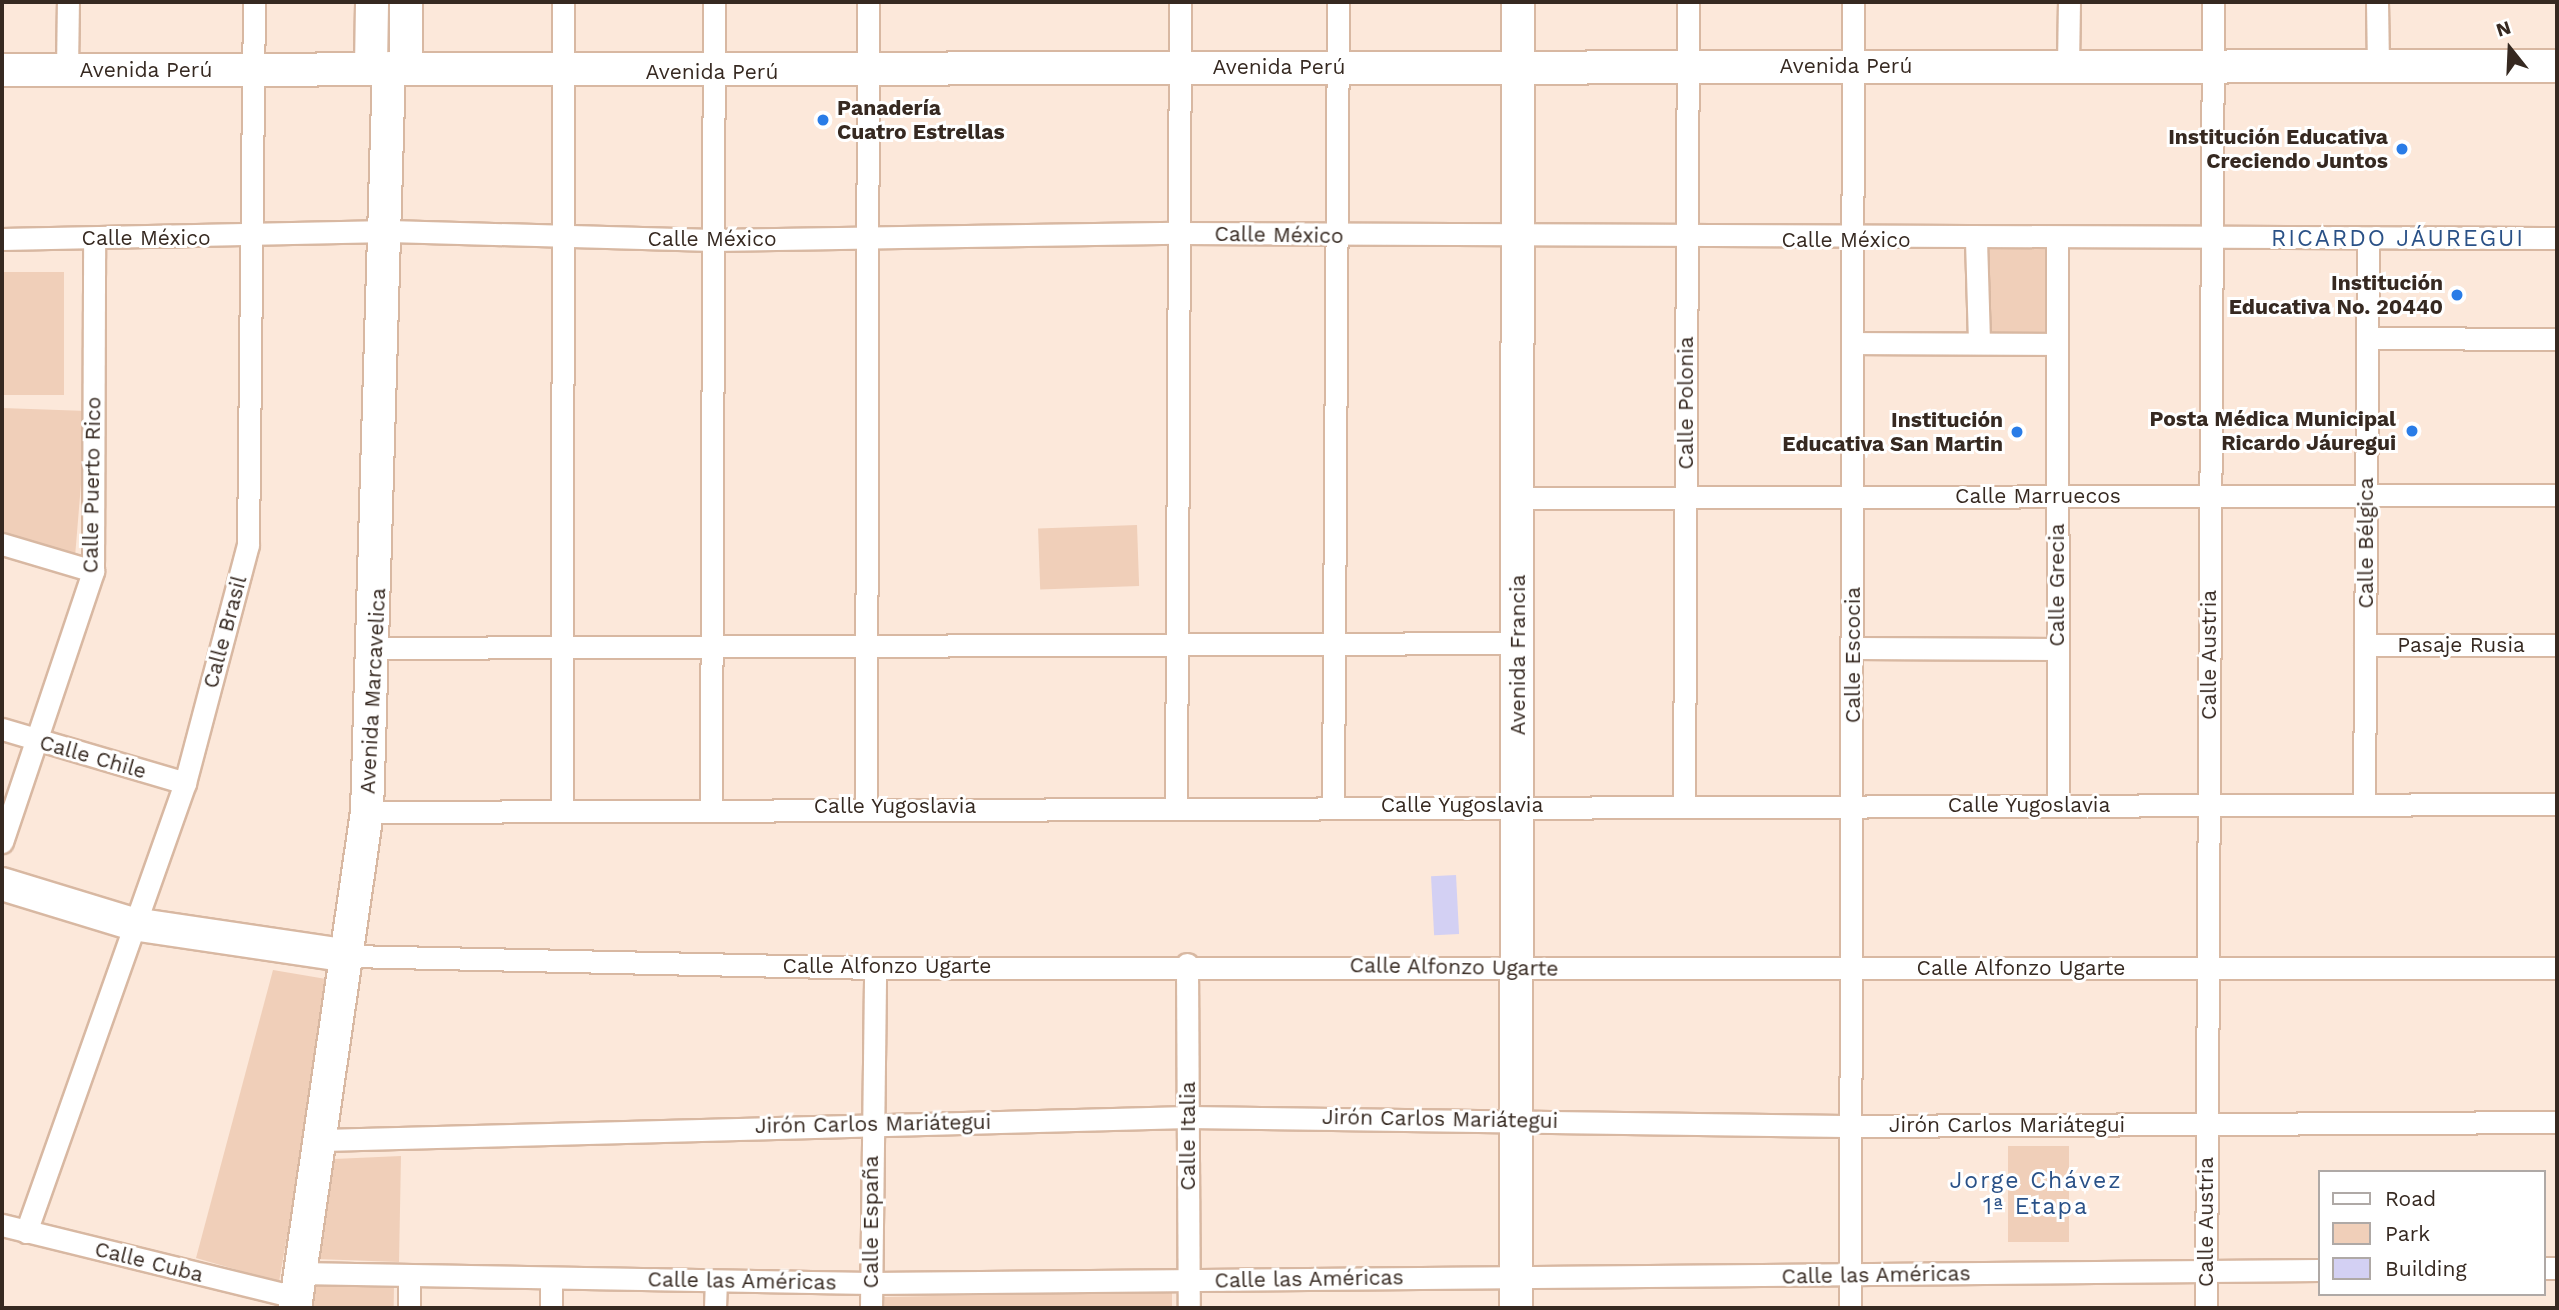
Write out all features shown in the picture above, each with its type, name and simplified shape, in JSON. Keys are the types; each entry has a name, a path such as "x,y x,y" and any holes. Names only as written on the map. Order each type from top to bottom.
{"street":[{"path":"67,70 68,2"},
{"name":"Calle Brasil","path":"26,1233 132,924 185,783 248,545 255,237 254,2"},
{"name":"Avenida Marcavelica","path":"296,1293 323,1140 350,956 367,812 376,648 389,231 388,68 372,2"},
{"name":"Avenida Marcavelica","path":"388,68 406,2"},
{"path":"562,807 563,2"},
{"path":"711,806 714,2"},
{"path":"866,806 868,2"},
{"path":"1176,806 1180,2"},
{"path":"1333,806 1338,2"},
{"name":"Avenida Francia","path":"1516,1308 1513,1120 1518,805 1518,2"},
{"name":"Calle Polonia","path":"1684,805 1688,2"},
{"name":"Calle Escocia","path":"1850,1308 1853,968 1853,2"},
{"path":"2068,65 2069,2"},
{"name":"Calle Austria","path":"2206,1308 2213,2"},
{"path":"2377,2 2378,66"},
{"name":"Avenida Perú","path":"2,70 388,68 563,73 1179,67 2557,66"},
{"name":"Calle México","path":"2,239 255,237 389,231 563,238 713,240 1178,233 1852,240 2557,238"},
{"name":"Calle Puerto Rico","path":"2,842 93,571 94,239"},
{"name":"Calle Bélgica","path":"2364,804 2368,239"},
{"path":"1976,240 1979,343"},
{"name":"Calle Grecia","path":"2057,240 2058,805"},
{"path":"2367,338 2557,339"},
{"path":"1853,343 2057,344"},
{"name":"Calle Marruecos","path":"1518,498 2557,495"},
{"path":"2,544 93,571"},
{"path":"376,648 562,643 1517,643"},
{"name":"Pasaje Rusia","path":"2365,645 2557,645"},
{"path":"1853,648 2057,649"},
{"name":"Calle Chile","path":"2,729 185,783"},
{"name":"Calle Yugoslavia","path":"367,812 711,806 2557,804"},
{"path":"2,884 132,924 350,956"},
{"name":"Calle Alfonzo Ugarte","path":"350,956 875,968 1187,964 1515,968 2557,968"},
{"name":"Calle Italia","path":"1187,964 1189,1308"},
{"name":"Calle España","path":"871,1308 871,1123 875,968"},
{"name":"Jirón Carlos Mariátegui","path":"323,1140 871,1123 1188,1117 1850,1126 2557,1122"},
{"name":"Calle Cuba","path":"2,1225 26,1233 296,1293"},
{"name":"Calle las Américas","path":"296,1293 409,1276 871,1283 2318,1270"},
{"path":"409,1276 409,1308"},
{"path":"551,1278 551,1308"},
{"path":"715,1308 716,1281"}],"green space":[{"path":"2048,247 2049,332 1982,333 1981,248"},
{"path":"2,272 64,272 64,395 2,395"},
{"path":"2,408 87,411 75,557 2,541"},
{"path":"1137,525 1139,586 1040,589 1038,528"},
{"path":"273,970 332,980 279,1282 196,1258"},
{"path":"2008,1146 2069,1146 2069,1242 2008,1242"},
{"path":"401,1156 399,1262 316,1259 334,1159"},
{"path":"311,1285 394,1286 394,1308 311,1308"},
{"path":"1172,1291 1172,1308 884,1308 884,1297"}],"building":[{"path":"1456,875 1459,934 1434,935 1431,876"}],"place":[{"name":"Panadería Cuatro Estrellas","path":"823,120"},
{"name":"Institución Educativa Creciendo Juntos","path":"2402,149"},
{"name":"Institución Educativa No. 20440","path":"2457,295"},
{"name":"Posta Médica Municipal Ricardo Jáuregui","path":"2412,431"},
{"name":"Institución Educativa San Martin","path":"2017,432"}],"district":[{"name":"RICARDO JÁUREGUI","path":"2398,239"},
{"name":"Jorge Chávez 1ª Etapa","path":"2036,1194"}]}
